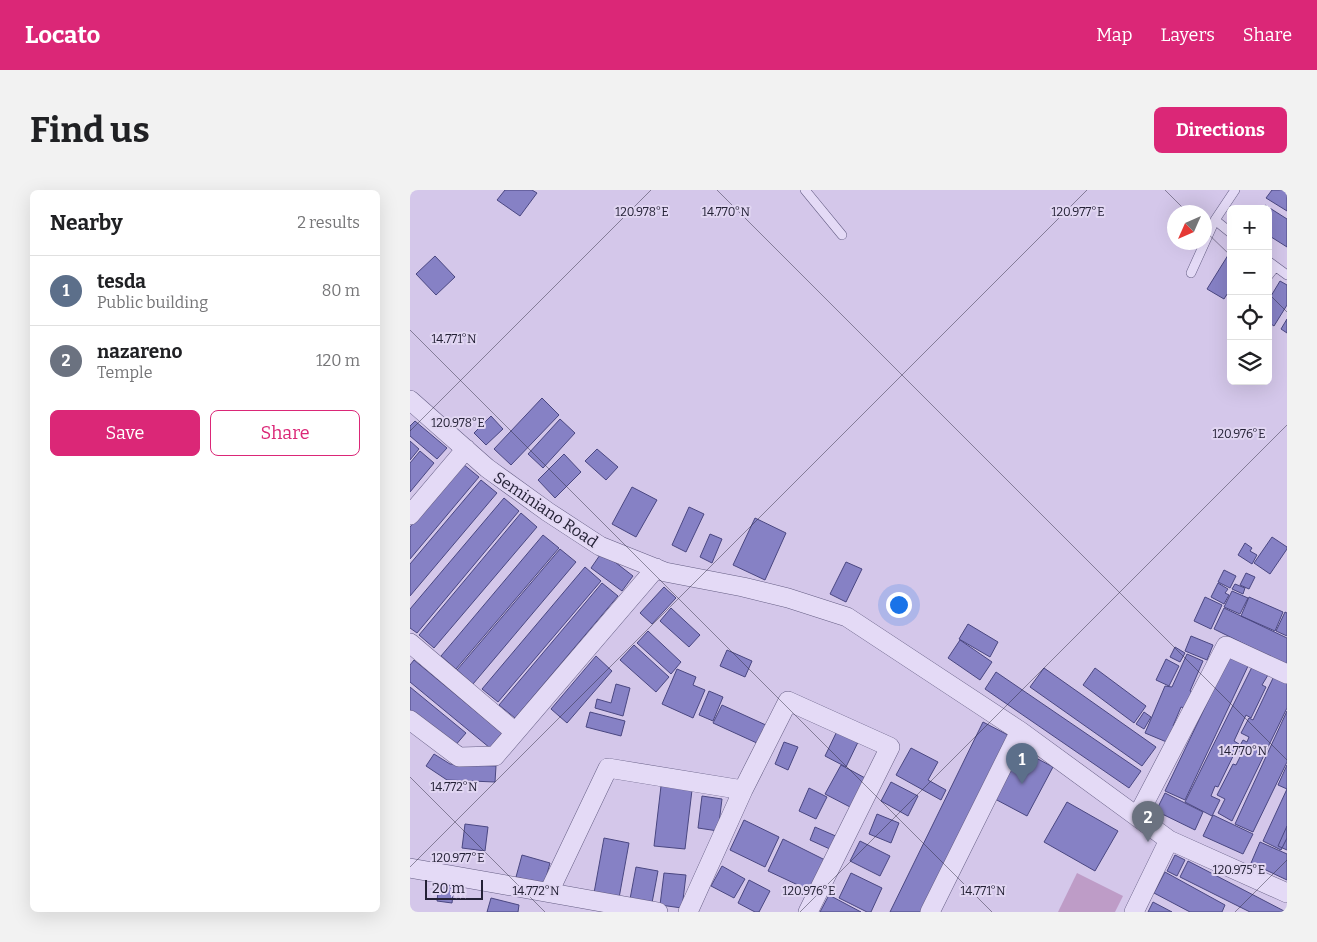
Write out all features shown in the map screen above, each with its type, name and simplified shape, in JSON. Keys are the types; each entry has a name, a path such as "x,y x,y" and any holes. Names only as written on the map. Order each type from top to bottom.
{"street":[{"name":"Seminiano Road","path":"410,400 487,468 548,512 600,546 665,572 788,598 847,617 1020,731 1170,840 1287,893"},
{"path":"410,515 466,448"},
{"path":"410,720 458,757 495,756 656,568"},
{"path":"1137,817 1226,646 1287,674"},
{"path":"412,648 515,732"},
{"path":"688,912 743,790 788,701 890,748 808,912"},
{"path":"930,912 1020,731"},
{"path":"548,892 608,768 743,790"},
{"path":"1134,912 1170,840"},
{"path":"410,868 658,912"}],"lane":[{"path":"805,190 842,235"},
{"path":"1191,273 1215,220 1235,190"},
{"path":"1215,220 1227,229"},
{"path":"1272,264 1287,275"}],"shaded area":[{"path":"1077,873 1123,896 1115,912 1058,912"}],"building":[{"path":"505,190 532,190 537,193 520,216 497,200"},
{"path":"1272,190 1287,190 1287,211 1266,198"},
{"path":"1272,209 1287,219 1287,247 1272,238"},
{"path":"435,256 455,277 436,295 416,274"},
{"path":"1227,257 1227,294 1224,299 1207,289"},
{"path":"1280,281 1287,285 1287,305 1274,326 1272,325 1272,294"},
{"path":"1287,319 1287,333 1281,329"},
{"path":"542,398 559,415 511,465 494,449"},
{"path":"491,416 503,429 486,445 474,433"},
{"path":"560,419 575,433 543,468 528,454"},
{"path":"415,421 447,448 437,459 410,436 410,426"},
{"path":"410,441 419,449 410,460"},
{"path":"597,449 618,467 606,480 585,461"},
{"path":"420,451 434,463 410,492 410,463"},
{"path":"564,454 581,472 555,498 538,480"},
{"path":"463,464 479,477 410,559 410,527"},
{"path":"481,480 497,493 410,596 410,564"},
{"path":"632,487 657,500 636,537 612,524"},
{"path":"504,498 519,511 417,633 410,628 410,609"},
{"path":"689,507 704,514 686,552 672,545"},
{"path":"521,513 537,527 434,648 419,635"},
{"path":"755,518 786,533 765,580 733,565"},
{"path":"710,534 722,539 712,563 700,557"},
{"path":"543,535 559,548 456,669 441,656"},
{"path":"1272,537 1287,547 1287,549 1270,574 1254,563"},
{"path":"1245,543 1252,548 1250,551 1257,555 1252,564 1238,555"},
{"path":"560,549 576,562 473,684 457,670"},
{"path":"602,552 633,576 622,591 591,568"},
{"path":"846,562 862,569 846,602 830,594"},
{"path":"585,567 601,581 498,702 482,689"},
{"path":"1224,570 1236,576 1230,588 1218,582"},
{"path":"1246,573 1255,577 1249,589 1240,585"},
{"path":"602,583 618,596 515,718 499,705"},
{"path":"1218,583 1228,589 1225,593 1229,595 1224,604 1211,597"},
{"path":"1235,584 1245,588 1243,594 1232,589"},
{"path":"664,587 676,598 652,624 640,613"},
{"path":"1232,591 1248,598 1240,614 1224,607"},
{"path":"1205,597 1222,605 1211,629 1194,621"},
{"path":"1249,597 1283,612 1275,631 1241,616"},
{"path":"671,608 700,635 689,647 660,621"},
{"path":"1224,608 1287,638 1287,665 1214,629"},
{"path":"1285,612 1287,613 1287,636 1276,631"},
{"path":"968,624 998,642 990,657 959,639"},
{"path":"648,631 681,662 671,674 637,643"},
{"path":"1191,636 1213,645 1207,660 1185,651"},
{"path":"960,640 992,662 980,680 948,658"},
{"path":"634,645 669,677 656,692 620,660"},
{"path":"1175,647 1185,653 1180,662 1170,657"},
{"path":"727,650 752,661 745,677 720,666"},
{"path":"1187,654 1203,661 1190,691 1194,693 1187,709 1181,707 1173,726 1176,728 1169,743 1145,733 1165,686 1172,687"},
{"path":"1230,655 1249,664 1185,800 1165,791"},
{"path":"596,656 612,671 567,723 551,709"},
{"path":"1166,659 1179,666 1169,686 1156,680"},
{"path":"414,660 502,733 490,748 410,682 410,665"},
{"path":"1252,667 1268,675 1262,685 1266,687 1251,718 1246,715 1234,741 1239,744 1218,787 1215,786 1211,796 1220,800 1212,816 1185,802"},
{"path":"1044,668 1156,747 1142,766 1030,687"},
{"path":"1095,668 1146,706 1134,723 1083,685"},
{"path":"677,669 696,677 693,685 705,690 693,718 662,704"},
{"path":"996,672 1141,771 1129,788 985,689"},
{"path":"1274,676 1287,682 1287,708 1232,821 1218,813 1225,799 1217,795 1233,764 1236,765 1242,753 1237,751 1243,740 1247,742 1249,737 1241,733 1249,718 1253,720"},
{"path":"616,684 630,688 623,716 595,708 597,699 611,703"},
{"path":"410,687 466,733 454,747 410,710"},
{"path":"709,691 723,697 713,721 699,715"},
{"path":"722,705 768,726 759,744 713,723"},
{"path":"1287,711 1287,762 1253,832 1235,824"},
{"path":"590,712 625,721 621,736 586,727"},
{"path":"1144,712 1151,717 1144,729 1136,724"},
{"path":"983,722 1008,735 921,912 890,912"},
{"path":"839,727 860,738 846,767 825,756"},
{"path":"784,742 798,747 788,770 775,764"},
{"path":"911,748 938,762 928,780 946,790 941,800 896,775"},
{"path":"1021,750 1053,767 1027,816 995,799"},
{"path":"434,754 450,764 496,766 495,782 447,780 426,766"},
{"path":"841,765 867,779 852,808 825,794"},
{"path":"1287,765 1287,789 1278,785"},
{"path":"891,782 918,796 908,816 881,801"},
{"path":"661,786 692,790 685,849 654,846"},
{"path":"809,788 827,797 816,819 799,811"},
{"path":"1287,789 1287,838 1281,850 1263,841"},
{"path":"1165,793 1203,812 1195,830 1156,811"},
{"path":"702,796 722,799 718,831 698,828"},
{"path":"1067,802 1118,831 1095,871 1044,842"},
{"path":"877,814 899,823 891,843 869,834"},
{"path":"1213,815 1253,834 1243,854 1203,836"},
{"path":"744,820 779,837 765,867 730,850"},
{"path":"465,824 488,827 485,851 462,848"},
{"path":"1287,826 1287,850 1278,846"},
{"path":"815,827 838,837 832,850 810,840"},
{"path":"604,838 629,843 619,898 594,893"},
{"path":"783,839 827,861 813,892 768,871"},
{"path":"860,841 890,856 880,876 850,861"},
{"path":"1260,842 1287,854 1287,880 1251,863"},
{"path":"522,855 550,863 544,885 516,877"},
{"path":"1175,855 1185,860 1177,876 1167,871"},
{"path":"1188,861 1286,912 1250,912 1180,877"},
{"path":"722,866 745,879 734,898 711,886"},
{"path":"636,867 658,871 652,903 630,899"},
{"path":"1165,872 1225,905 1222,912 1190,912 1154,893"},
{"path":"664,873 686,875 682,908 660,905"},
{"path":"851,873 882,888 871,912 867,912 839,898"},
{"path":"749,880 770,891 759,912 755,912 738,903"},
{"path":"439,884 454,886 452,903 437,901"},
{"path":"829,895 861,912 820,912"},
{"path":"491,898 519,905 518,912 487,912"},
{"path":"1153,902 1172,912 1148,912"}],"place":[{"name":"tesda","path":"1022,784"},
{"name":"nazareno","path":"1148,842"}]}
